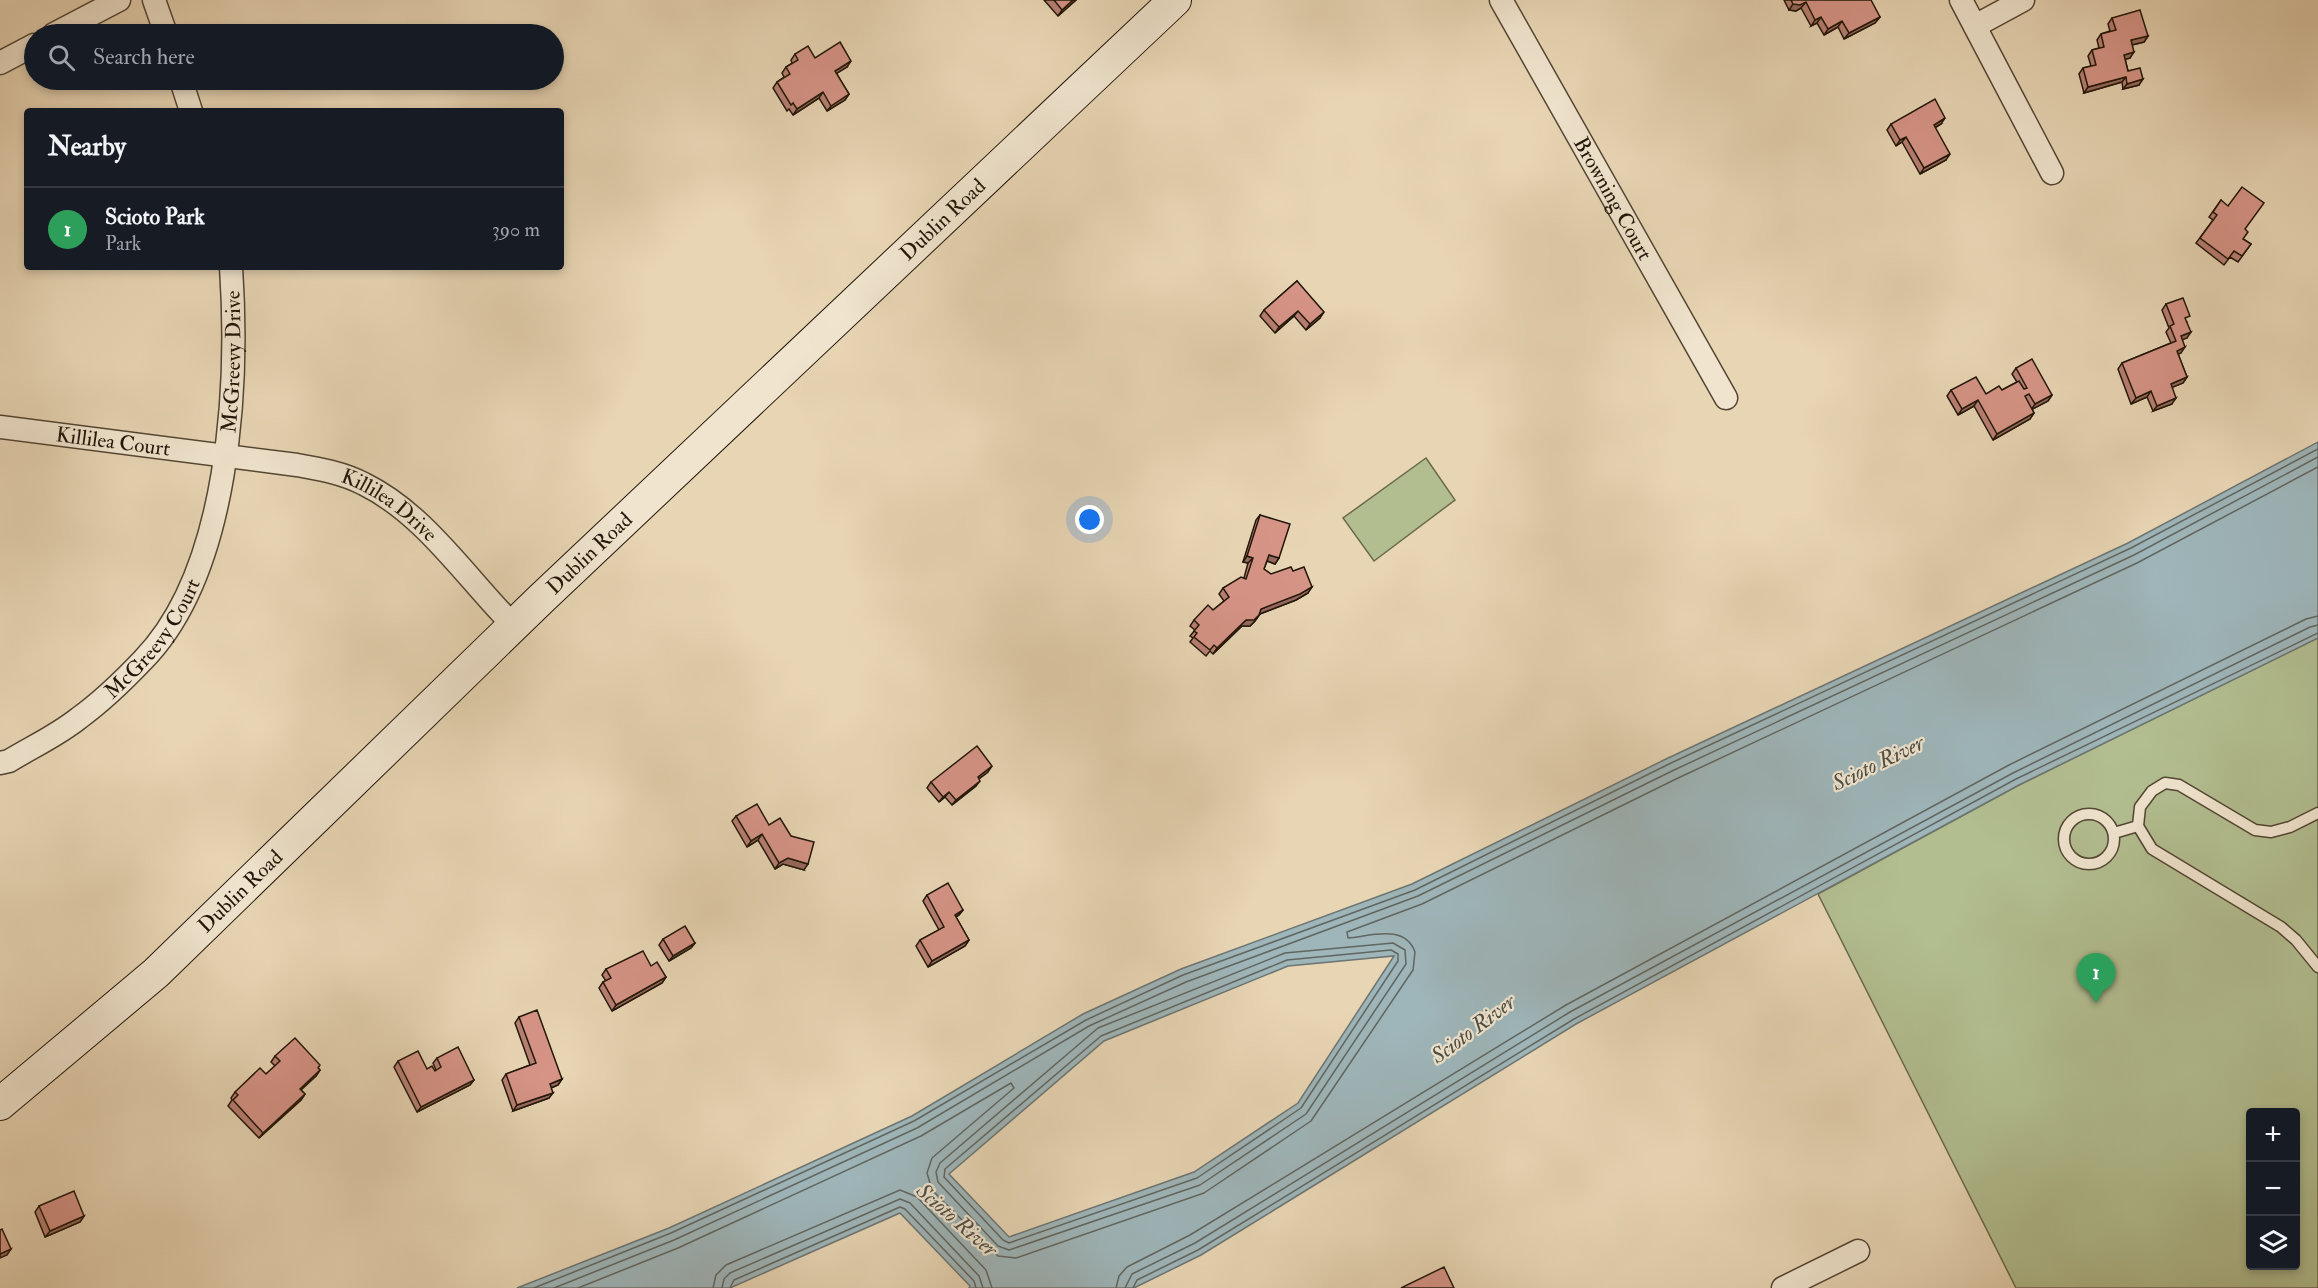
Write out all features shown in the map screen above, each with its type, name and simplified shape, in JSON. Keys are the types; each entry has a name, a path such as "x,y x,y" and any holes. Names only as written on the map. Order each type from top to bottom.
{"main road":[{"name":"Dublin Road","path":"0,1104 156,973 514,626 1175,0"}],"street":[{"path":"73,24 119,0"},
{"path":"154,0 162,24"},
{"name":"Browning Court","path":"1501,0 1726,398"},
{"path":"1961,0 2052,173"},
{"path":"1975,26 2023,0"},
{"path":"0,63 24,50"},
{"path":"184,90 190,108"},
{"name":"McGreevy Drive","path":"225,456 236,330 231,270"},
{"name":"Killilea Court","path":"0,427 225,456"},
{"name":"Killilea Drive","path":"225,456 318,469 362,483 382,494 427,533 514,626"},
{"name":"McGreevy Court","path":"0,764 9,761 79,719 144,659 172,623 195,579 217,507 225,456"},
{"path":"1783,1288 1858,1251"}],"lane":[{"path":"2318,813 2281,830 2271,832 2255,830 2179,784 2165,783 2152,791 2140,807 2138,826 2152,849 2281,927 2296,940 2318,967"},
{"path":"2091,814 2106,820 2114,833 2112,850 2100,862 2092,864 2076,860 2065,847 2066,830 2076,818 2083,815 2091,814"},
{"path":"2114,833 2138,826"}],"green space":[{"path":"1426,458 1455,500 1374,561 1343,518"},
{"path":"2318,638 2318,1288 2016,1288 1818,894 2019,785"}],"water":[{"name":"Scioto River","path":"2318,442 2318,638 2019,785 1576,1024 1201,1255 1134,1288 969,1288 970,1286 900,1213 730,1288 517,1288 669,1228 912,1116 1083,1014 1181,969 1412,884 1666,759 2128,543","holes":["1394,956 1298,1103 1194,1172 1009,1237 949,1174 1104,1041 1288,966"]}],"building":[{"path":"1054,0 1073,0 1062,10"},
{"path":"1791,0 1871,0 1880,17 1849,33 1842,21 1828,29 1821,17 1815,20 1806,2 1800,5 1793,4"},
{"path":"2140,10 2148,36 2131,40 2134,52 2124,55 2128,71 2140,68 2143,79 2127,84 2126,77 2088,87 2083,68 2096,65 2092,50 2104,47 2101,34 2116,30 2112,18"},
{"path":"840,42 851,61 835,71 849,94 831,106 823,92 797,109 793,103 791,105 777,82 790,74 786,67 798,60 795,54 808,46 815,58"},
{"path":"1935,99 1945,118 1934,125 1950,154 1924,168 1906,137 1900,140 1891,124"},
{"path":"2242,187 2264,203 2245,229 2248,232 2243,239 2251,244 2242,256 2234,251 2228,259 2200,238 2217,215 2213,212 2221,200 2228,206"},
{"path":"1297,281 1324,312 1310,324 1298,311 1279,327 1264,310"},
{"path":"2183,298 2190,316 2185,318 2191,332 2181,336 2185,347 2177,351 2187,377 2171,384 2176,398 2157,406 2151,391 2136,398 2122,363 2176,341 2170,326 2174,324 2166,304"},
{"path":"2032,359 2052,395 2035,404 2029,394 2025,396 2034,413 1997,434 1978,400 1962,409 1951,390 1976,377 1986,394 1999,386 2002,390 2019,381 2024,389 2027,388 2016,368"},
{"path":"1260,515 1290,524 1279,558 1269,555 1264,569 1271,574 1291,567 1293,571 1304,567 1312,587 1261,609 1254,620 1246,620 1217,648 1214,645 1210,650 1194,637 1197,633 1194,631 1199,625 1194,620 1208,605 1213,610 1229,597 1223,588 1241,577 1246,579 1253,558 1247,556"},
{"path":"977,746 992,766 978,777 980,781 956,800 949,792 943,797 931,782"},
{"path":"757,804 769,825 780,818 791,836 814,842 808,864 788,858 779,863 762,834 751,841 736,816"},
{"path":"948,883 963,910 955,915 969,940 932,961 920,940 944,927 927,895"},
{"path":"685,926 695,943 673,956 663,939"},
{"path":"643,951 651,966 657,962 666,977 616,1005 603,982 611,978 606,969"},
{"path":"537,1010 562,1079 550,1084 553,1093 517,1105 506,1074 536,1063 519,1017"},
{"path":"295,1038 320,1065 318,1068 320,1070 300,1089 305,1094 263,1133 233,1100 238,1095 235,1092 260,1068 266,1074 280,1061 275,1056"},
{"path":"458,1047 474,1080 421,1107 398,1061 418,1051 427,1069 432,1066 435,1071 441,1067 437,1058"},
{"path":"74,1191 84,1216 50,1231 39,1206"},
{"path":"2,1229 11,1249 0,1254 0,1230"},
{"path":"1444,1267 1454,1288 1401,1288"}],"place":[{"name":"Scioto Park","path":"2096,1003"}]}
